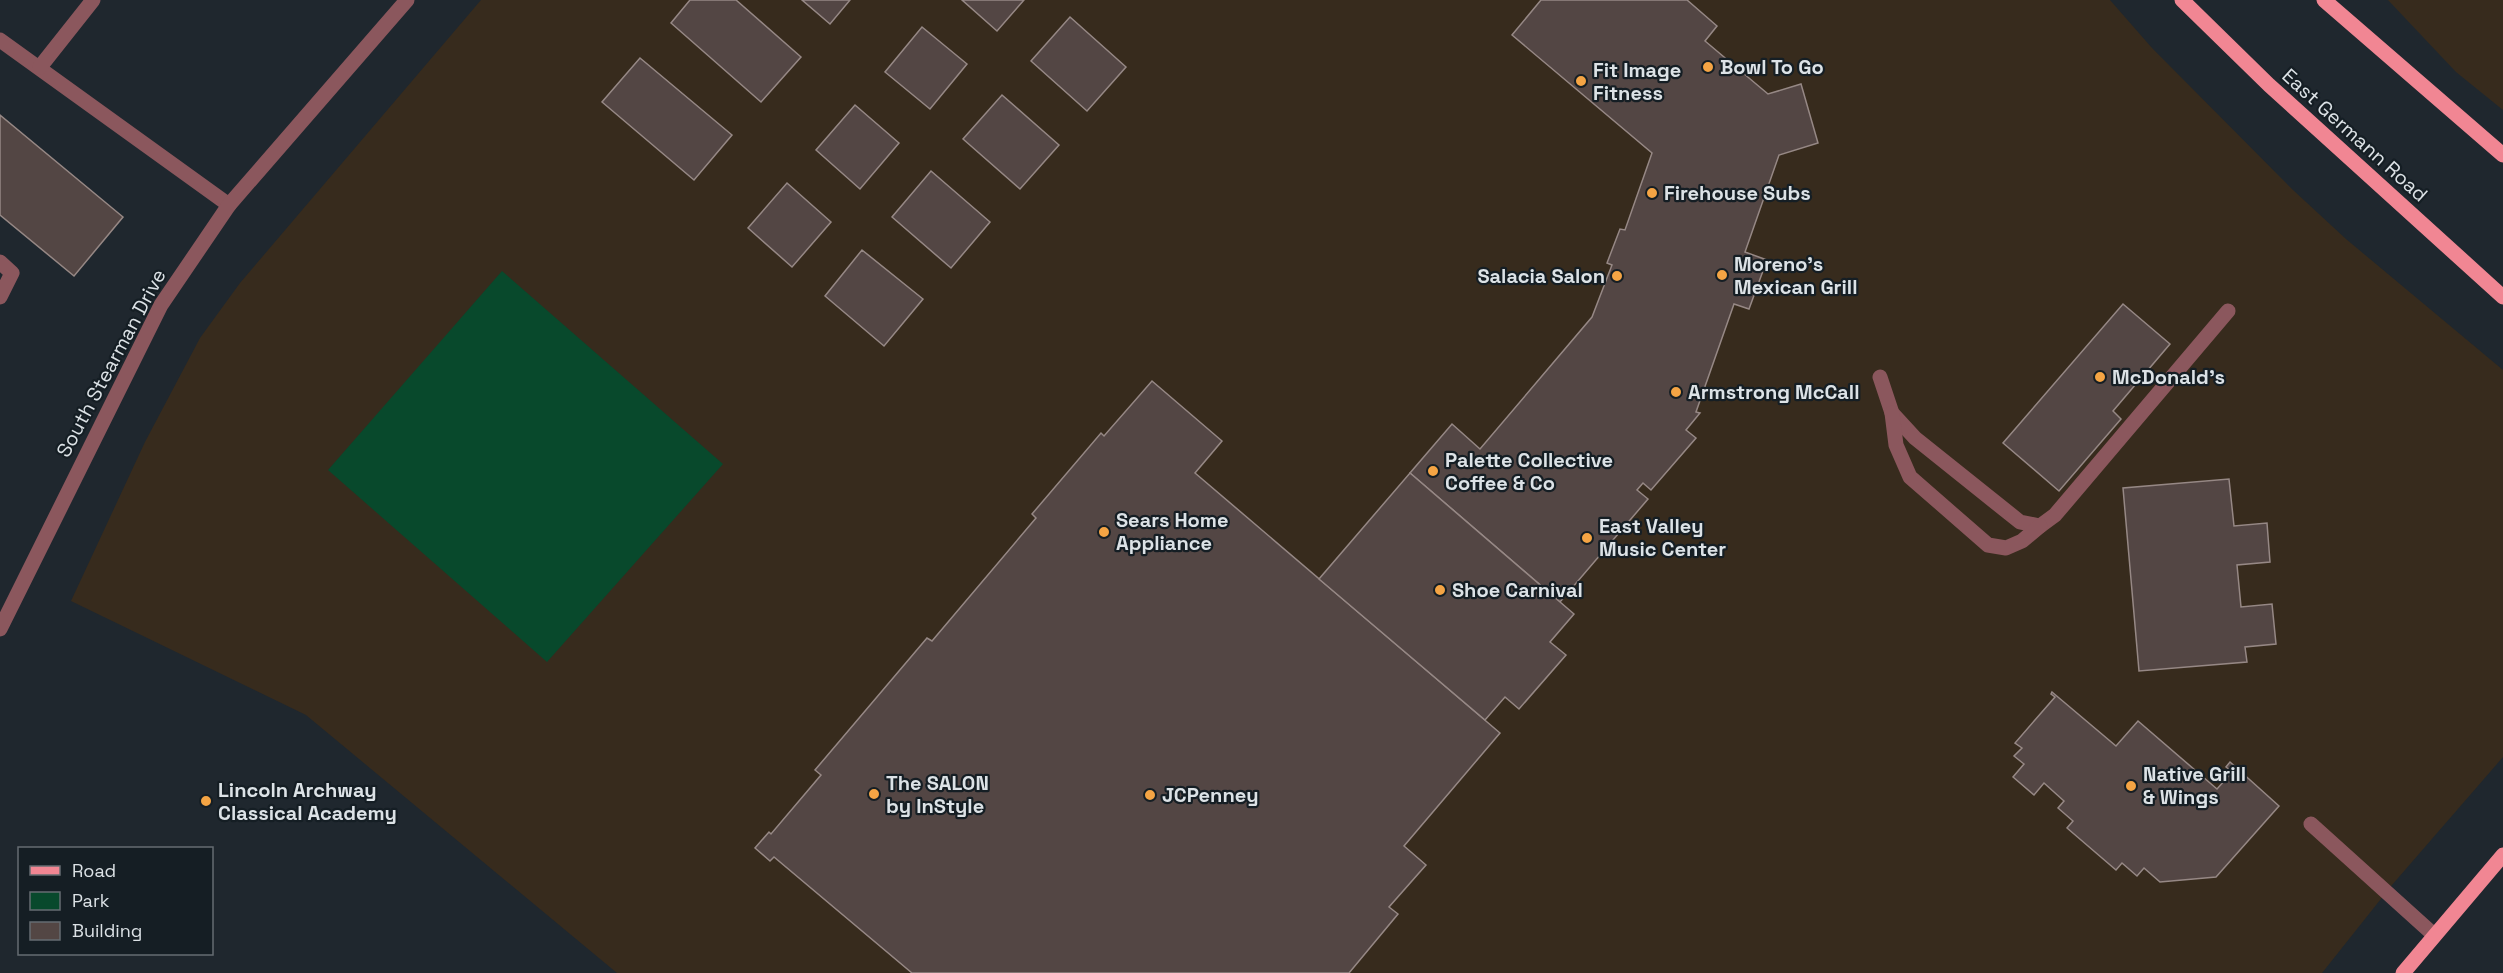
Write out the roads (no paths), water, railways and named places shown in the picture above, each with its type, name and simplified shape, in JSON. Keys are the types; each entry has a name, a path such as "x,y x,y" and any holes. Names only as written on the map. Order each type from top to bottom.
{"main road":[{"name":"East Germann Road","path":"2182,0 2269,85 2503,297"},
{"path":"2324,0 2503,155"},
{"path":"2403,973 2503,855"}],"street":[{"path":"40,67 93,0"},
{"name":"South Stearman Drive","path":"0,629 6,603 161,305 229,205 407,0"},
{"path":"0,40 229,205"},
{"path":"0,262 12,273 0,297"},
{"path":"1880,377 1892,413 1896,445 1910,477 1988,545 2006,548 2022,541 2055,514 2228,311"},
{"path":"1892,413 1915,438 2020,522 2040,526"},
{"path":"2311,824 2434,936"}],"place":[{"name":"Bowl To Go","path":"1708,67"},
{"name":"Fit Image Fitness","path":"1581,81"},
{"name":"Firehouse Subs","path":"1652,193"},
{"name":"Moreno's Mexican Grill","path":"1722,275"},
{"name":"Salacia Salon","path":"1617,276"},
{"name":"McDonald's","path":"2100,377"},
{"name":"Armstrong McCall","path":"1676,392"},
{"name":"Palette Collective Coffee & Co","path":"1433,471"},
{"name":"Sears Home Appliance","path":"1104,532"},
{"name":"East Valley Music Center","path":"1587,538"},
{"name":"Shoe Carnival","path":"1440,590"},
{"name":"Native Grill & Wings","path":"2131,786"},
{"name":"The SALON by InStyle","path":"874,794"},
{"name":"JCPenney","path":"1150,795"},
{"name":"Lincoln Archway Classical Academy","path":"206,801"}]}
